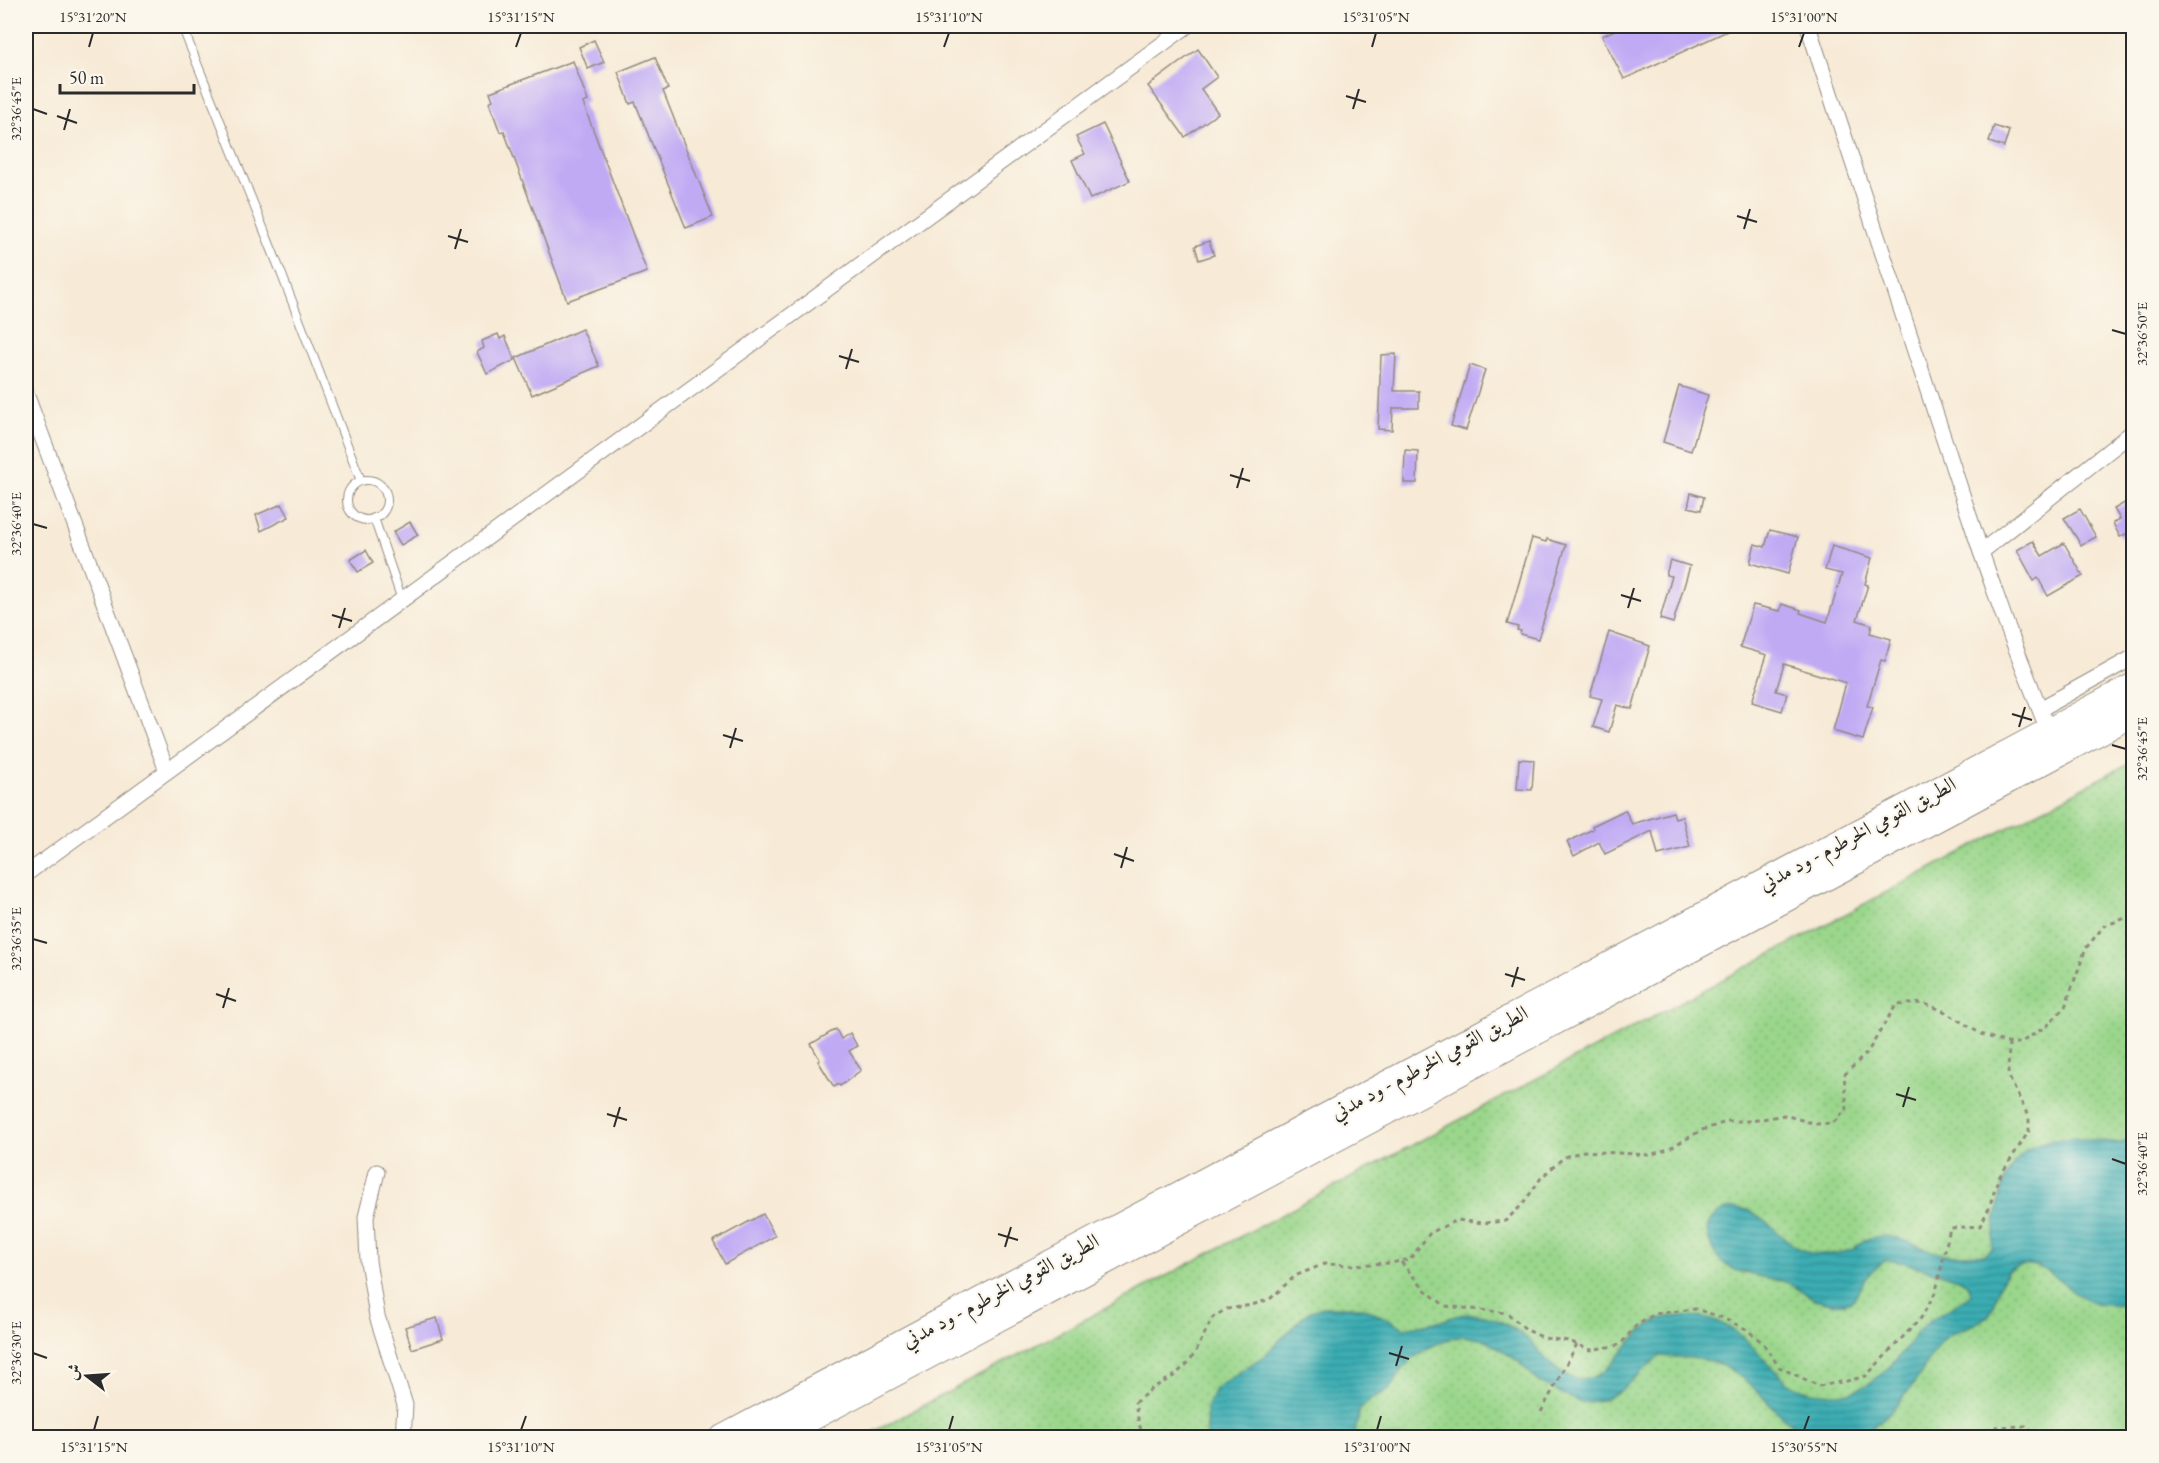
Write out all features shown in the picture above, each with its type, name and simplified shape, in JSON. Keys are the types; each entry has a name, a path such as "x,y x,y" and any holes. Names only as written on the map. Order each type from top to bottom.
{"highway":[{"name":"الطريق القومي الخرطوم - ود مدني","path":"723,1437 2133,686"},
{"name":"الطريق القومي الخرطوم - ود مدني","path":"773,1437 1868,855 2049,731 2133,713"}],"street":[{"path":"26,874 885,243 1186,26"},
{"path":"1808,26 1981,552 2006,623 2049,731 2133,657"},
{"path":"26,394 168,771"},
{"path":"1981,552 2133,431"},
{"path":"377,1172 366,1217 368,1261 377,1316 405,1405 403,1437"}],"lane":[{"path":"182,26 282,275 361,481"},
{"path":"361,481 378,484 386,494 385,508 374,518 362,519 356,516 348,506 352,486 361,481"},
{"path":"374,518 402,600"}],"path":[{"path":"1144,1437 1135,1403 1150,1389 1174,1376 1188,1363 1213,1317 1227,1309 1270,1299 1295,1276 1324,1264 1354,1265 1410,1259 1430,1233 1457,1220 1484,1223 1505,1221 1523,1204 1541,1178 1564,1157 1584,1151 1650,1155 1668,1149 1702,1130 1729,1121 1752,1121 1784,1115 1816,1124 1833,1123 1847,1109 1844,1075 1868,1053 1896,1005 1922,1003 1942,1011 1981,1034 2020,1044 2048,1025 2065,1007 2086,948 2104,926 2133,915"},
{"path":"1401,1261 1424,1289 1445,1306 1507,1313 1527,1330 1544,1338 1569,1341 1590,1350 1620,1345 1636,1326 1655,1314 1695,1309 1718,1316 1746,1329 1763,1343 1779,1367 1819,1386 1866,1376 1921,1318 1936,1291 1950,1228 1980,1226 1989,1208 1998,1179 2029,1131 2029,1118 2008,1075 2010,1043"},
{"path":"1541,1412 1577,1344"},
{"path":"1970,1437 1994,1426 2026,1426 2037,1437"}],"green space":[{"path":"2133,761 2133,1437 864,1437"}],"water":[{"path":"2073,1138 2121,1143 2133,1138 2133,1305 2093,1303 2075,1293 2042,1268 2032,1265 2013,1267 2003,1277 1991,1312 1981,1321 1944,1339 1914,1383 1888,1414 1866,1430 1854,1435 1842,1438 1822,1437 1806,1432 1791,1424 1741,1377 1717,1363 1693,1358 1659,1356 1619,1392 1602,1400 1581,1403 1539,1382 1518,1361 1486,1340 1463,1336 1445,1340 1426,1349 1402,1369 1389,1390 1375,1397 1360,1409 1354,1437 1207,1437 1206,1409 1215,1389 1265,1355 1307,1313 1323,1307 1360,1307 1404,1328 1463,1314 1484,1316 1520,1333 1560,1372 1571,1378 1586,1379 1599,1375 1610,1366 1651,1324 1670,1317 1704,1318 1719,1322 1731,1329 1754,1348 1786,1381 1801,1389 1830,1394 1856,1390 1869,1384 1887,1369 1927,1324 1971,1295 1967,1284 1959,1279 1902,1262 1886,1260 1867,1276 1851,1301 1835,1303 1823,1301 1807,1295 1791,1284 1742,1272 1722,1262 1715,1253 1707,1233 1709,1222 1713,1217 1728,1209 1745,1210 1765,1221 1791,1243 1815,1254 1852,1250 1867,1239 1884,1236 1904,1240 1941,1254 1985,1255 1992,1249 2001,1193 2012,1167 2021,1156 2037,1144"}],"building":[{"path":"1623,26 1738,26 1624,79 1602,36"},
{"path":"594,40 604,62 588,69 579,47"},
{"path":"1198,49 1217,77 1201,89 1218,113 1185,137 1148,86"},
{"path":"655,57 668,89 663,91 713,217 686,228 635,102 630,104 618,72"},
{"path":"573,61 588,101 583,103 647,272 567,301 504,131 500,132 489,102 493,100 490,92"},
{"path":"1103,124 1130,181 1090,199 1072,160 1085,154 1076,137"},
{"path":"1994,126 2009,131 2004,147 1989,142"},
{"path":"1209,241 1214,255 1199,260 1195,246"},
{"path":"582,329 599,366 532,395 516,358"},
{"path":"498,334 500,339 505,336 515,360 487,374 477,352 484,348 482,341"},
{"path":"1396,354 1394,391 1419,391 1419,408 1393,408 1392,430 1378,429 1381,355"},
{"path":"1470,365 1485,370 1466,430 1451,426"},
{"path":"1679,386 1708,395 1691,451 1663,442"},
{"path":"1405,450 1418,451 1417,483 1404,483"},
{"path":"1691,493 1704,497 1701,510 1688,507"},
{"path":"2133,498 2133,543 2128,533 2120,537 2113,523 2120,519 2114,509"},
{"path":"282,504 289,517 261,531 256,515"},
{"path":"2080,509 2096,537 2081,545 2064,518"},
{"path":"410,522 418,535 401,545 393,532"},
{"path":"1770,530 1798,537 1788,574 1750,563 1755,544 1765,547"},
{"path":"1532,538 1546,542 1547,539 1566,545 1538,639 1520,634 1518,627 1507,624"},
{"path":"2033,541 2042,556 2064,543 2083,576 2048,596 2038,578 2034,581 2017,550"},
{"path":"1832,546 1872,558 1865,584 1868,585 1857,620 1872,625 1870,633 1891,639 1885,661 1881,660 1867,706 1873,707 1863,740 1833,731 1846,683 1784,664 1776,691 1787,694 1782,711 1752,702 1767,655 1740,647 1753,605 1780,611 1782,604 1827,622 1842,574 1825,570"},
{"path":"366,550 373,563 358,572 350,560"},
{"path":"1670,560 1690,566 1673,623 1660,619 1672,576 1666,575"},
{"path":"1609,632 1650,646 1632,709 1617,705 1609,732 1593,727 1602,699 1590,696"},
{"path":"1519,759 1534,760 1532,790 1517,789"},
{"path":"1625,810 1632,824 1673,812 1675,818 1682,816 1690,847 1658,855 1652,831 1605,854 1599,842 1574,856 1567,842 1593,829 1592,826"},
{"path":"836,1029 841,1039 850,1033 857,1046 849,1051 861,1070 840,1086 839,1084 834,1087 818,1061 820,1060 811,1044"},
{"path":"763,1214 775,1236 725,1264 713,1241"},
{"path":"437,1318 443,1339 412,1349 405,1327"}]}
